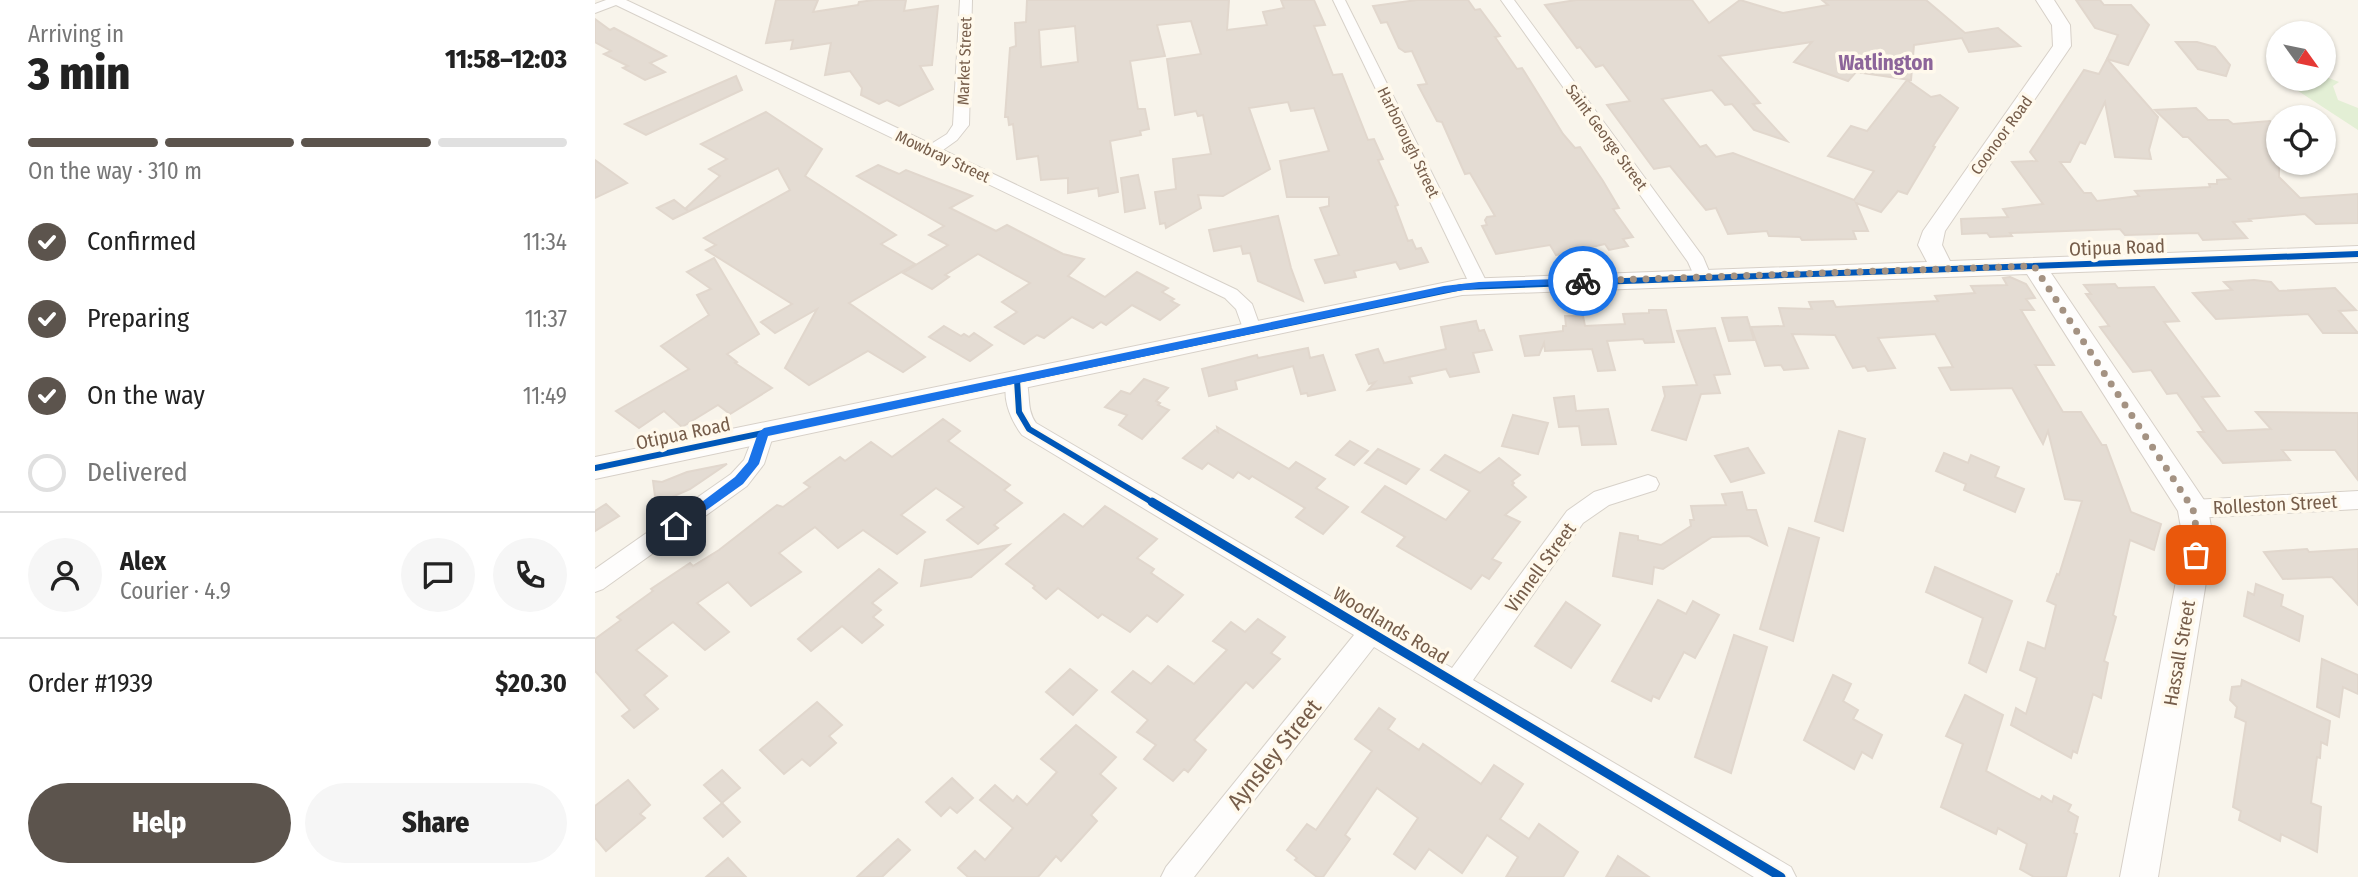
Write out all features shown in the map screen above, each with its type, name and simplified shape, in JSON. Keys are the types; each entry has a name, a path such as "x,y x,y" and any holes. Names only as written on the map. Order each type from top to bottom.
{"street":[{"name":"Mowbray Street","path":"616,0 1231,294 1241,300 1248,312 1252,329"},
{"path":"595,9 616,0"},
{"name":"Market Street","path":"932,151 952,137 961,125 967,0"},
{"name":"Harborough Street","path":"1339,0 1479,285"},
{"name":"Saint George Street","path":"1507,0 1697,261 1702,276"},
{"name":"Coonoor Road","path":"1942,268 1930,246 1934,231 2062,46 2061,25 2045,0"},
{"name":"Otipua Road","path":"595,468 1444,289 1479,285 1702,276 2358,254"},
{"name":"Hassall Street","path":"2034,266 2193,509 2198,539 2196,555 2139,877"},
{"name":"Woodlands Road","path":"1017,380 1015,405 1020,418 1029,429 1781,877"},
{"path":"595,582 739,480 753,464 764,433"},
{"name":"Vinnell Street","path":"1457,682 1575,517 1602,498 1647,484"},
{"name":"Rolleston Street","path":"2193,509 2358,500"},
{"name":"Aynsley Street","path":"1176,877 1372,631"}],"green space":[{"path":"2298,91 2335,91 2338,100 2358,108 2358,130 2336,116 2336,105 2320,105"}],"building":[{"path":"776,0 818,0 813,12 874,0 906,0 904,11 938,6 932,65 920,66 933,89 899,106 887,100 879,104 861,95 862,88 850,71 825,75 831,43 791,49 793,40 766,43"},
{"path":"1027,0 1229,0 1227,30 1267,25 1263,12 1284,8 1281,0 1314,0 1325,25 1314,26 1333,75 1342,74 1368,140 1374,139 1383,159 1378,160 1398,205 1395,206 1408,241 1412,240 1416,249 1421,248 1428,262 1400,269 1396,262 1354,271 1356,277 1325,283 1315,260 1339,255 1320,208 1329,206 1329,197 1287,197 1280,161 1329,151 1314,108 1291,111 1288,102 1249,108 1270,169 1223,196 1198,195 1201,208 1166,228 1165,223 1160,224 1155,192 1176,189 1173,159 1211,154 1203,115 1198,116 1196,111 1175,115 1167,59 1201,54 1191,21 1157,25 1165,56 1130,61 1138,109 1145,109 1149,129 1140,131 1141,135 1110,141 1118,192 1099,196 1098,188 1068,193 1068,178 1041,180 1038,156 1017,159 1013,124 1009,125 1008,117 1005,117 1010,48 1016,46 1015,23 1026,22","holes":["1075,26 1078,62 1041,67 1039,30"]},
{"path":"1417,0 1468,0 1475,10 1480,9 1500,36 1495,37 1517,69 1522,68 1563,134 1575,148 1580,147 1603,181 1619,208 1613,209 1633,237 1623,239 1628,246 1609,250 1605,244 1556,255 1550,245 1496,254 1482,226 1487,225 1487,217 1495,216 1470,173 1465,174 1442,122 1437,121 1418,85 1427,84 1412,51 1405,52 1399,48 1387,22 1381,23 1373,6"},
{"path":"1576,0 1692,0 1709,23 1740,0 1783,13 1828,5 1822,0 1926,0 1965,33 1998,28 2020,46 1969,52 1962,38 1914,45 1911,80 1856,72 1848,81 1794,62 1812,42 1719,56 1760,103 1753,104 1787,141 1754,130 1732,104 1725,105 1712,90 1662,99 1700,147 1706,145 1716,157 1733,153 1854,200 1874,171 1828,156 1851,126 1867,131 1907,80 1931,97 1940,95 1958,108 1933,146 1935,147 1907,194 1898,191 1881,212 1856,203 1868,231 1853,231 1856,239 1802,240 1800,237 1769,236 1767,231 1728,234 1716,208 1706,210 1670,166 1654,169 1607,105 1630,101 1603,65 1596,67 1580,47 1577,48 1545,5"},
{"path":"2076,0 2100,0 2104,5 2131,5 2149,25 2128,65 2107,59 2118,35 2095,28"},
{"path":"595,19 610,30 614,28 666,56 650,63 665,72 645,80 623,68 628,66 604,54 611,51 595,42"},
{"path":"2176,42 2197,42 2215,47 2230,65 2226,76 2198,69"},
{"path":"2107,59 2158,117 2149,150 2151,159 2115,157 2105,102 2085,144 2080,142 2070,162 2060,162 2084,193 2091,193 2097,201 2139,196 2135,191 2210,187 2209,184 2217,184 2217,180 2230,179 2188,137 2183,137 2155,110 2196,108 2208,120 2228,120 2233,124 2266,121 2266,175 2279,175 2300,198 2358,194 2358,223 2316,224 2305,214 2249,219 2251,221 2233,222 2247,238 2203,240 2198,233 2125,235 2120,229 2010,233 2012,236 1990,237 1987,233 1962,234 1961,219 2008,217 2003,209 2043,204 2012,162 2037,161 2030,152 2084,70 2099,74"},
{"path":"736,76 742,90 646,135 625,124"},
{"path":"766,112 822,149 805,176 896,235 881,244 915,264 849,303 925,357 903,372 868,351 809,385 785,368 817,309 775,333 761,322 792,304 706,250 716,245 704,238 790,190 778,168 673,219 657,208 674,200 688,211 686,208 720,176 709,169 727,159 701,144"},
{"path":"595,160 627,183 595,198"},
{"path":"878,165 899,174 906,170 972,196 950,208 996,231 1007,225 1063,254 1084,259 1068,276 1105,297 1137,272 1168,288 1162,292 1179,305 1160,320 1132,305 1106,325 1101,322 1093,328 1072,317 1044,338 1037,335 1024,344 995,327 1017,312 1002,302 1030,283 978,254 945,275 949,277 932,289 903,273 948,245 929,235 944,226 857,176"},
{"path":"1138,175 1145,208 1125,212 1121,178"},
{"path":"1278,216 1291,268 1303,301 1258,281 1250,253 1243,254 1241,246 1214,251 1209,230"},
{"path":"714,258 759,334 727,354 737,362 735,363 772,388 730,414 718,405 682,427 664,411 639,428 616,411 689,369 661,346 709,315 697,295 711,289 687,272"},
{"path":"2010,277 2026,284 2035,298 2026,299 2034,310 2021,310 2054,365 2035,365 2063,412 2081,412 2102,445 2106,445 2131,512 2161,524 2154,550 2130,540 2113,615 2116,617 2104,661 2108,663 2101,698 2093,694 2077,753 2073,751 2071,758 2011,725 2016,708 2026,714 2037,678 2020,670 2028,642 2045,649 2056,605 2047,601 2057,574 2059,575 2082,501 2065,499 2048,431 2043,444 2012,388 1951,390 1939,368 1953,367 1935,334 1878,338 1895,368 1868,371 1865,366 1853,368 1835,335 1792,334 1808,368 1784,370 1781,365 1765,366 1751,327 1784,326 1779,308 1812,309 1809,302 1833,301 1836,307 1938,301 1935,296 1975,293 1971,286 2007,285 2003,278"},
{"path":"2224,282 2271,282 2279,291 2335,288 2356,310 2339,311 2358,333 2323,333 2308,314 2216,319 2193,293 2232,290"},
{"path":"2115,284 2118,288 2154,287 2179,321 2164,322 2219,396 2202,397 2227,431 2271,429 2256,412 2358,413 2358,480 2335,450 2282,450 2290,460 2223,463 2198,432 2204,432 2177,393 2167,394 2151,370 2133,372 2100,327 2109,326 2086,294 2091,294 2084,285"},
{"path":"1649,310 1666,310 1674,342 1645,343 1643,339 1607,341 1615,370 1598,371 1592,349 1545,351 1544,343 1539,355 1525,356 1520,336 1563,331 1563,326 1566,326 1565,316 1583,316 1585,326 1625,324 1623,314 1649,313"},
{"path":"1747,317 1754,340 1729,341 1722,318"},
{"path":"1476,321 1479,331 1484,330 1492,350 1473,353 1479,372 1450,377 1446,369 1409,377 1412,383 1368,390 1375,382 1369,384 1356,355 1378,349 1384,363 1446,349 1441,327"},
{"path":"944,326 961,336 964,334 969,337 974,333 992,345 970,361 929,337"},
{"path":"1715,328 1730,374 1714,375 1720,393 1701,394 1686,440 1652,430 1665,396 1663,387 1697,385 1677,331"},
{"path":"1308,348 1310,358 1323,355 1335,390 1308,396 1307,393 1301,394 1293,366 1235,381 1237,389 1209,396 1202,369 1257,355 1258,358"},
{"path":"1144,379 1168,388 1156,401 1160,403 1158,405 1169,410 1142,439 1119,425 1127,415 1105,407 1121,391 1130,394"},
{"path":"1574,396 1576,411 1608,409 1616,444 1582,445 1579,426 1559,427 1554,398"},
{"path":"1513,415 1548,423 1538,454 1502,446"},
{"path":"943,419 960,431 948,441 1010,485 1004,490 1022,503 994,525 998,528 978,544 947,520 964,507 936,488 901,515 925,532 897,554 863,530 838,548 815,527 779,553 801,572 751,606 728,582 697,603 729,632 705,650 673,622 636,650 667,676 644,695 658,709 634,728 622,716 630,710 595,671 595,639 621,620 617,617 653,591 651,589 690,563 693,566 719,550 777,505 783,507 810,487 804,483 840,457 845,461 871,442 892,457"},
{"path":"1217,427 1289,469 1296,462 1325,479 1316,488 1348,507 1323,534 1296,517 1305,508 1252,476 1249,479 1238,472 1233,478 1208,463 1202,469 1183,458 1215,430 1218,432"},
{"path":"1839,431 1865,439 1843,531 1815,521"},
{"path":"1350,441 1368,451 1354,465 1336,455"},
{"path":"1748,448 1764,473 1731,482 1715,456"},
{"path":"1378,449 1419,469 1406,484 1365,463"},
{"path":"1944,453 1968,463 1971,455 1999,467 1995,477 2024,489 2015,512 1964,490 1966,484 1936,471"},
{"path":"1445,455 1480,473 1499,458 1520,475 1512,481 1512,485 1526,497 1505,515 1520,522 1492,559 1501,563 1489,579 1482,575 1471,589 1397,546 1405,537 1362,512 1385,486 1446,520 1470,491 1431,470"},
{"path":"727,464 690,489 656,504 653,481 662,482 687,472"},
{"path":"1742,492 1747,510 1756,510 1767,545 1749,536 1712,537 1663,569 1654,567 1652,584 1613,576 1620,533 1638,536 1638,540 1661,545 1691,526 1690,520 1694,520 1691,506 1726,505 1722,494"},
{"path":"606,504 619,516 595,531 595,511"},
{"path":"1105,506 1157,539 1137,558 1154,569 1151,573 1183,595 1157,622 1147,615 1130,632 1102,614 1098,618 1058,588 1046,599 1033,588 1035,586 1006,564 1064,514 1083,527"},
{"path":"1789,528 1819,538 1793,641 1760,629"},
{"path":"1009,545 971,577 921,586 925,560"},
{"path":"2307,549 2309,552 2358,549 2358,605 2332,577 2283,579 2264,552"},
{"path":"1935,567 2012,601 1986,672 1969,663 1983,618 1926,592"},
{"path":"879,569 897,583 872,603 881,610 873,617 883,625 862,643 842,626 811,651 798,639"},
{"path":"2256,584 2283,595 2281,606 2303,616 2299,641 2244,616 2248,592 2254,595"},
{"path":"1658,600 1686,614 1693,601 1719,615 1695,658 1684,652 1659,699 1653,696 1651,701 1612,681"},
{"path":"1566,602 1600,625 1571,668 1535,646"},
{"path":"1258,619 1285,637 1271,653 1280,659 1253,688 1246,682 1194,740 1206,750 1188,772 1184,769 1173,781 1144,759 1156,745 1137,732 1148,720 1112,692 1133,671 1151,684 1168,666 1194,684 1227,650 1213,641 1231,622 1245,632"},
{"path":"1734,635 1767,647 1731,773 1695,757"},
{"path":"2322,659 2358,675 2358,694 2343,687 2339,717 2317,707"},
{"path":"1070,669 1097,690 1073,715 1046,692"},
{"path":"1833,675 1851,684 1843,701 1858,710 1853,719 1882,735 1872,758 1862,752 1854,769 1804,740"},
{"path":"2242,680 2330,721 2327,745 2321,742 2320,758 2317,757 2311,803 2321,807 2317,852 2281,834 2280,841 2239,820 2241,811 2233,807 2246,722 2235,717 2237,707 2230,700 2232,687 2241,686"},
{"path":"1965,695 2003,715 1986,771 2040,800 2042,796 2052,802 2054,796 2071,805 2068,811 2078,817 2074,833 2077,834 2066,877 2034,877 2020,869 2027,844 1998,828 1996,834 1941,807 1963,744 1946,736"},
{"path":"817,702 842,725 829,736 836,743 810,766 802,759 784,774 760,750"},
{"path":"1379,708 1395,719 1388,729 1419,750 1423,744 1481,784 1494,765 1523,784 1500,819 1529,839 1539,824 1578,852 1563,877 1506,877 1518,857 1487,835 1462,873 1429,849 1415,869 1394,854 1418,818 1377,788 1345,835 1350,839 1323,877 1317,877 1295,860 1297,858 1287,850 1307,824 1316,830 1372,751 1355,739"},
{"path":"1076,725 1116,757 1100,774 1116,788 1091,815 1097,821 1061,861 1056,856 1038,877 968,877 958,868 975,851 985,860 1013,828 980,800 995,785 1013,801 1017,796 1027,805 1057,772 1041,759"},
{"path":"722,770 740,788 722,803 704,785"},
{"path":"952,778 973,798 957,813 950,807 941,816 926,802"},
{"path":"628,780 650,805 640,814 645,818 606,851 595,838 595,806"},
{"path":"722,803 740,822 723,837 704,818"},
{"path":"898,839 910,850 882,877 857,877"},
{"path":"1618,856 1649,877 1606,877"},
{"path":"728,858 746,877 706,877"}],"cycle path":[{"path":"595,468 1462,287 2358,254"},
{"path":"1017,380 1019,412 1029,429 1781,877"}],"way so far":[{"path":"1583,281 2034,266 2193,509 2198,539 2196,555"}],"district":[{"name":"Watlington","path":"1886,63"}],"route":[{"path":"676,526 739,480 753,464 764,433 1444,289 1583,281"}]}
